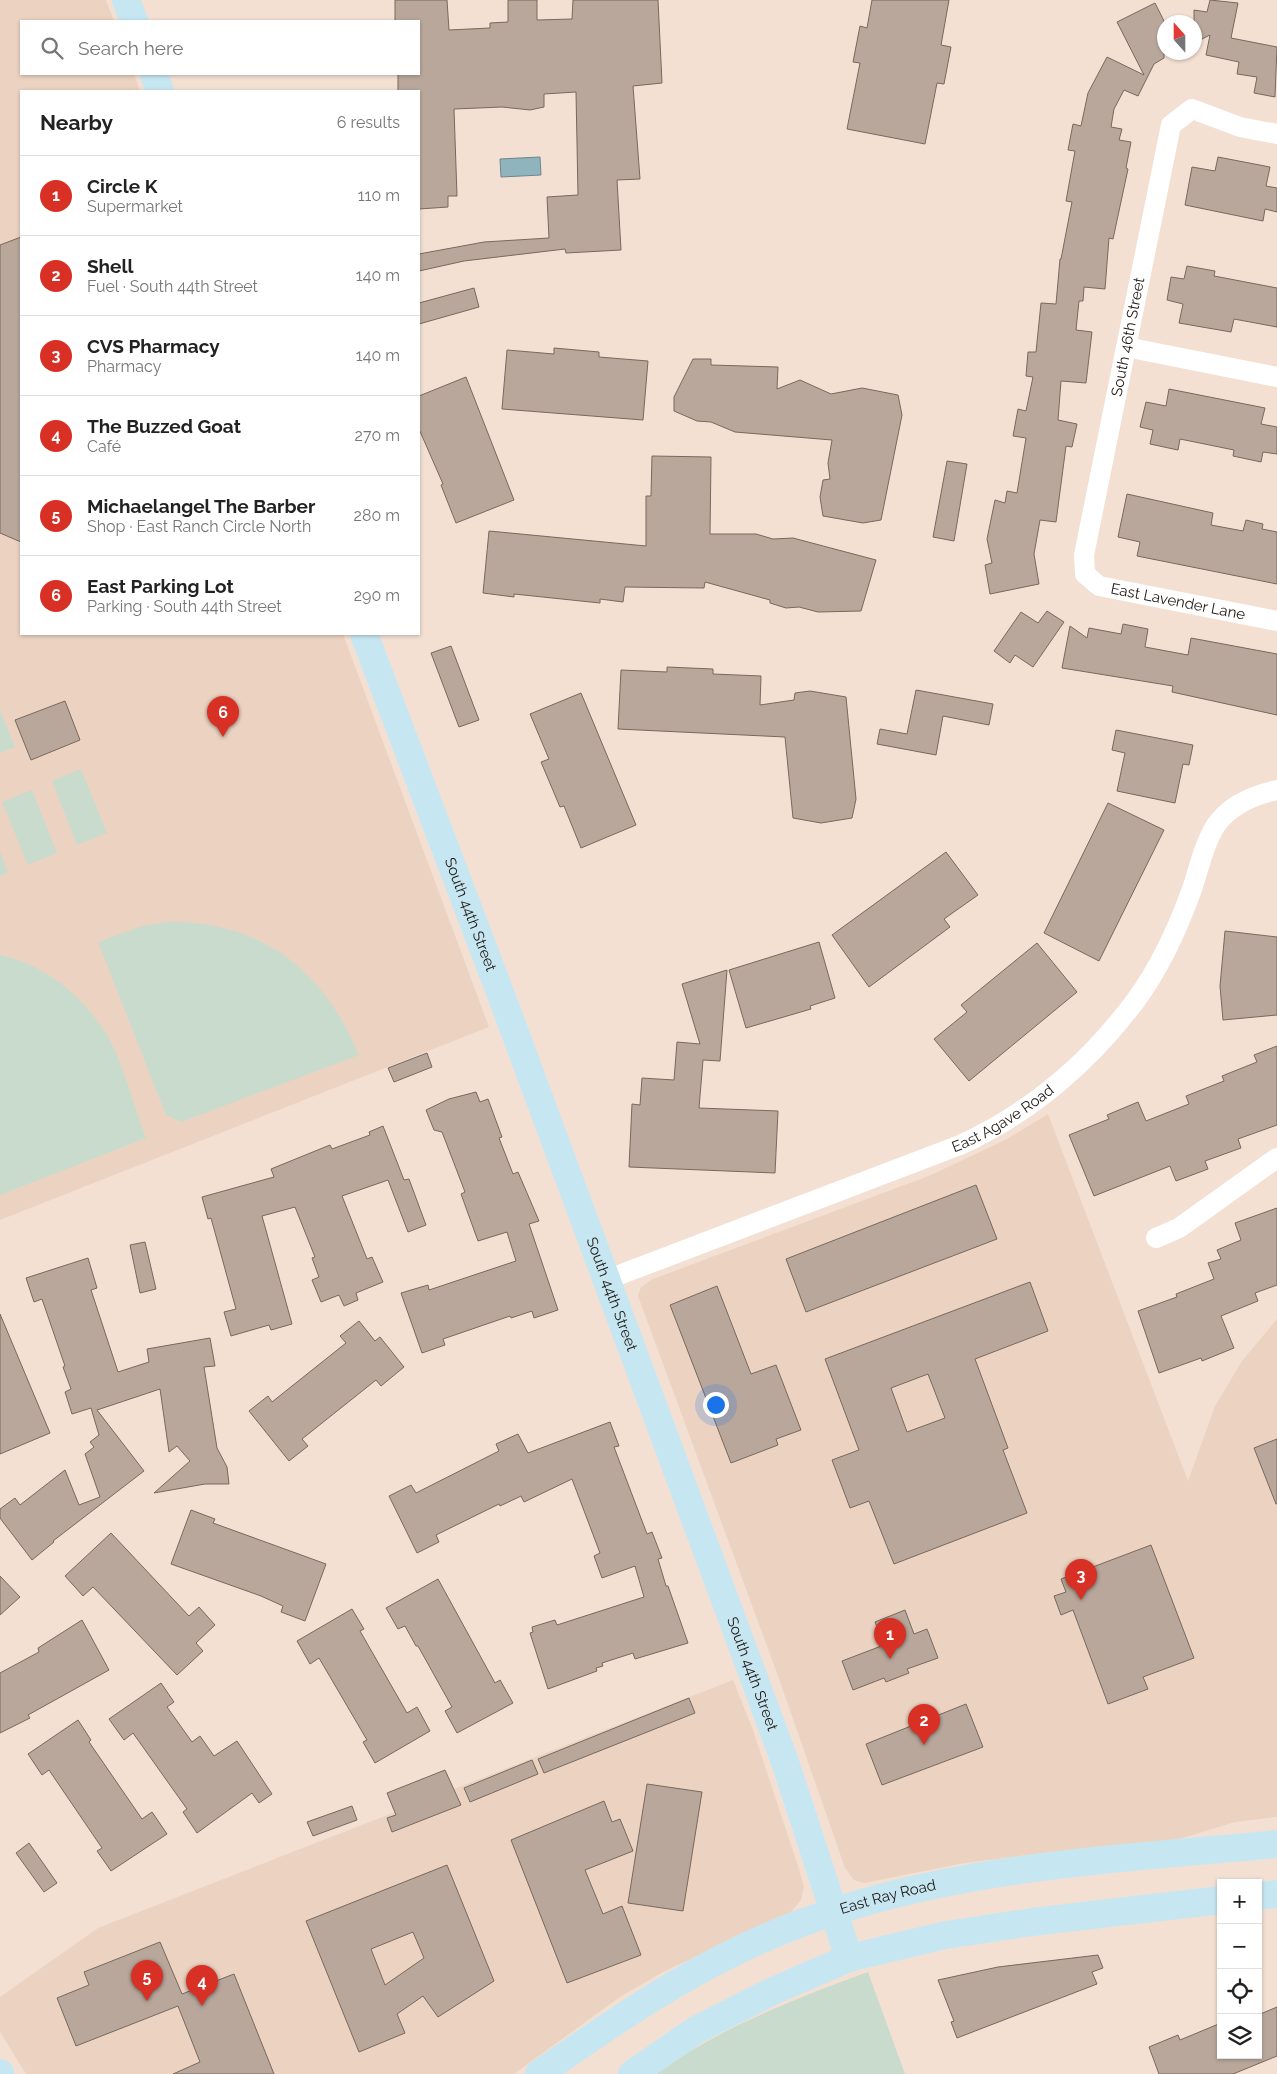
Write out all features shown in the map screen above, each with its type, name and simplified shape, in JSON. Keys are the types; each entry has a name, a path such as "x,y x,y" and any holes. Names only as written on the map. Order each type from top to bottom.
{"street":[{"path":"126,0 134,20"},
{"path":"154,75 160,90"},
{"name":"South 46th Street","path":"1085,574 1084,555 1171,125 1192,109 1240,127 1277,134"},
{"path":"1126,348 1277,378"},
{"name":"East Lavender Lane","path":"1085,574 1099,586 1277,621"},
{"name":"South 44th Street","path":"364,635 786,1762 849,1958"},
{"name":"East Agave Road","path":"606,1280 960,1144 995,1128 1051,1090 1109,1034 1142,991 1162,959 1180,920 1209,838 1217,824 1246,800 1269,792"},
{"path":"1156,1238 1179,1228 1277,1158"},
{"name":"East Ray Road","path":"539,2074 672,1985 758,1941 834,1911 932,1885 1015,1870 1277,1844"},
{"path":"1262,1896 1277,1894"},
{"path":"632,2074 696,2030 773,1991 849,1958 946,1935 1217,1900"}],"shaded area":[{"path":"0,0 106,0 114,20 20,20 20,75 134,75 140,90 20,90 20,635 343,635 489,1027 0,1220"},
{"path":"1048,1114 1188,1481 1215,1406 1242,1361 1277,1319 1277,1817 1235,1822 1170,1842 1052,1852 965,1863 864,1883 854,1880 845,1868 778,1676 638,1296 641,1287 653,1279 931,1175 1007,1139"},
{"path":"733,1680 753,1730 799,1869 804,1886 801,1900 791,1912 663,1972 620,1997 514,2074 26,2074 0,2032 0,1997 98,1928"}],"green space":[{"path":"0,710 15,747 0,753"},
{"path":"81,769 107,833 77,845 52,781"},
{"path":"32,790 57,853 28,865 2,802"},
{"path":"0,852 8,872 0,876"},
{"path":"169,922 203,924 233,931 261,941 286,957 308,976 328,999 345,1025 359,1055 181,1122 166,1115 98,942 142,926"},
{"path":"0,955 33,966 47,974 74,995 97,1020 113,1045 146,1138 0,1195"},
{"path":"868,1972 905,2074 655,2074 705,2042 758,2016"}],"water":[{"path":"540,157 541,175 501,177 500,159"}],"building":[{"path":"395,0 447,0 449,30 490,28 490,23 508,22 508,0 537,0 537,20 572,19 573,0 658,0 662,83 633,86 640,179 617,180 621,250 566,253 565,249 464,261 420,271 420,254 484,242 549,238 547,197 578,195 576,92 544,94 544,107 530,110 502,107 454,109 457,196 448,196 448,207 420,209 420,90 398,90 398,75 420,75 420,20 395,20"},
{"path":"872,0 949,0 941,45 951,47 944,84 937,83 925,144 847,129 860,63 853,62 860,26 867,28"},
{"path":"1210,0 1238,3 1231,38 1277,47 1275,97 1254,93 1257,77 1237,74 1239,62 1206,55 1210,35 1202,39 1202,15 1194,15 1194,10 1207,12"},
{"path":"1155,3 1161,15 1157,15 1157,60 1161,60 1154,64 1138,96 1124,90 1114,109 1111,127 1122,129 1119,140 1131,142 1126,168 1128,169 1113,239 1109,238 1105,289 1084,287 1083,301 1079,301 1076,330 1092,332 1086,383 1061,381 1058,420 1077,424 1072,447 1066,446 1056,522 1040,520 1034,554 1039,584 990,594 985,565 992,563 987,539 995,500 1005,503 1007,491 1017,493 1026,438 1013,436 1018,409 1026,411 1033,377 1026,376 1028,352 1036,352 1041,303 1056,304 1060,259 1072,202 1066,201 1075,151 1068,150 1073,124 1081,126 1088,93 1107,57 1144,75 1117,22"},
{"path":"1218,157 1270,167 1266,186 1277,188 1277,212 1265,209 1263,221 1185,205 1192,167 1215,171"},
{"path":"20,237 20,542 0,533 0,245"},
{"path":"1187,266 1215,271 1214,276 1277,288 1277,327 1234,319 1231,332 1179,323 1183,304 1167,300 1171,277 1184,279"},
{"path":"474,288 479,307 420,324 420,303"},
{"path":"554,348 599,352 599,357 648,361 643,420 502,409 507,350 554,354"},
{"path":"693,359 711,359 711,365 778,367 777,389 800,380 831,394 862,388 898,395 902,415 881,520 863,523 823,516 820,497 823,480 830,479 828,463 832,440 735,432 711,422 697,421 674,411 674,397"},
{"path":"466,377 514,500 456,523 441,485 443,484 420,431 420,396"},
{"path":"1169,389 1265,408 1261,424 1277,427 1277,454 1263,452 1261,462 1233,456 1234,450 1180,439 1178,450 1150,444 1153,430 1140,427 1146,402 1166,406"},
{"path":"652,456 711,457 710,534 756,534 773,539 793,538 876,560 861,611 818,612 799,607 786,608 770,603 770,600 705,582 704,588 625,587 623,602 600,599 600,603 514,594 514,597 483,593 489,531 646,546 646,496 651,496"},
{"path":"947,461 967,464 954,541 933,537"},
{"path":"1127,494 1213,513 1211,525 1243,531 1246,520 1263,524 1262,529 1277,532 1277,584 1137,556 1140,542 1118,537"},
{"path":"1047,611 1064,622 1033,667 1015,655 1010,663 994,651 1021,612 1038,623"},
{"path":"1123,624 1148,629 1145,647 1188,655 1191,638 1277,654 1277,715 1172,692 1173,686 1062,668 1070,626 1087,638 1089,628 1121,634"},
{"path":"451,646 479,720 459,727 431,653"},
{"path":"667,667 713,669 713,674 761,676 760,705 794,700 795,693 810,691 846,697 856,799 852,818 821,823 793,818 785,737 618,729 621,670 667,672"},
{"path":"916,690 993,704 989,725 943,716 936,755 877,744 880,729 907,734"},
{"path":"581,693 636,825 581,848 564,806 560,807 541,762 549,759 530,714"},
{"path":"65,701 80,740 31,760 15,720"},
{"path":"1116,730 1193,745 1189,765 1183,764 1175,803 1117,791 1125,753 1112,750"},
{"path":"1108,803 1164,830 1099,961 1044,933"},
{"path":"946,852 978,895 944,919 950,927 869,987 832,935"},
{"path":"1225,931 1277,937 1277,1015 1223,1020 1220,986"},
{"path":"819,942 835,998 810,1006 811,1009 746,1028 729,970"},
{"path":"1037,943 1077,992 969,1081 934,1039 967,1012 961,1005"},
{"path":"727,970 720,1061 703,1060 699,1108 778,1111 775,1173 629,1167 632,1104 640,1105 642,1078 674,1080 677,1042 700,1044 682,984"},
{"path":"1277,1046 1277,1125 1238,1139 1241,1148 1205,1161 1208,1169 1176,1181 1170,1166 1094,1196 1069,1135 1109,1119 1107,1115 1138,1102 1146,1121 1189,1104 1186,1096 1224,1081 1222,1076 1257,1062 1254,1055"},
{"path":"427,1053 432,1067 394,1082 388,1068"},
{"path":"476,1092 480,1102 488,1099 502,1137 499,1138 513,1174 518,1172 539,1221 529,1224 558,1310 534,1318 532,1311 511,1318 510,1316 443,1339 445,1345 422,1353 401,1293 428,1285 429,1290 516,1261 507,1232 478,1241 461,1194 465,1192 442,1132 434,1130 426,1110 449,1099"},
{"path":"383,1126 404,1180 409,1179 426,1225 408,1232 388,1180 342,1196 367,1259 372,1257 383,1282 356,1293 358,1300 344,1306 339,1295 321,1302 312,1280 319,1277 312,1258 315,1257 295,1207 262,1216 292,1324 271,1330 269,1325 231,1336 224,1312 236,1309 211,1218 208,1219 202,1197 274,1177 271,1169 330,1145 332,1149 370,1135 369,1132"},
{"path":"976,1185 997,1239 806,1312 786,1259"},
{"path":"1277,1208 1277,1285 1255,1293 1258,1301 1221,1316 1234,1348 1202,1361 1201,1358 1159,1373 1138,1311 1177,1297 1176,1294 1214,1279 1208,1263 1221,1259 1217,1250 1241,1240 1235,1223"},
{"path":"145,1242 156,1289 140,1293 130,1245"},
{"path":"88,1258 97,1288 91,1290 118,1372 149,1362 147,1349 210,1338 215,1366 204,1367 217,1448 227,1467 229,1484 205,1484 154,1493 190,1461 177,1446 169,1452 160,1389 97,1410 144,1471 53,1541 32,1560 0,1518 0,1509 15,1498 20,1505 65,1470 79,1505 100,1497 85,1454 94,1447 90,1442 99,1435 91,1408 72,1414 65,1392 71,1389 63,1367 65,1366 42,1299 34,1302 26,1278"},
{"path":"1030,1282 1048,1331 975,1359 1008,1448 1003,1450 1027,1513 894,1564 869,1501 850,1508 832,1460 859,1450 825,1359","holes":["928,1374 945,1418 907,1432 891,1388"]},
{"path":"717,1286 751,1374 776,1365 801,1430 776,1439 778,1445 731,1463 670,1305"},
{"path":"0,1314 50,1433 0,1454"},
{"path":"359,1321 375,1341 380,1337 404,1367 381,1386 376,1380 302,1439 308,1446 289,1461 249,1411 268,1396 272,1402 346,1343 340,1336"},
{"path":"610,1422 619,1446 614,1447 647,1534 652,1532 662,1558 658,1559 666,1586 668,1586 688,1643 635,1659 633,1653 602,1663 603,1666 596,1668 597,1671 548,1689 530,1633 533,1632 532,1627 555,1620 557,1625 644,1597 635,1566 602,1578 594,1556 600,1553 572,1479 524,1502 521,1496 500,1506 499,1504 436,1535 439,1542 417,1553 389,1496 411,1485 416,1493 499,1451 496,1444 518,1434 528,1453"},
{"path":"1277,1439 1277,1504 1276,1504 1254,1448"},
{"path":"191,1510 215,1519 213,1523 326,1564 305,1621 281,1612 283,1606 261,1596 171,1564"},
{"path":"111,1533 189,1616 199,1607 215,1625 196,1643 203,1651 177,1675 93,1587 83,1596 65,1576"},
{"path":"1151,1545 1194,1658 1143,1677 1148,1689 1108,1704 1073,1610 1061,1615 1054,1596 1066,1592 1061,1579"},
{"path":"0,1576 20,1597 0,1615"},
{"path":"438,1579 495,1683 500,1680 513,1703 457,1733 445,1711 452,1707 418,1646 416,1646 405,1626 398,1629 386,1608"},
{"path":"352,1609 364,1629 360,1631 407,1713 417,1707 430,1731 375,1763 363,1742 367,1740 319,1658 310,1664 297,1641"},
{"path":"905,1610 914,1634 927,1629 938,1658 907,1669 909,1673 886,1682 884,1678 853,1690 842,1661 884,1645 875,1622"},
{"path":"82,1620 109,1670 28,1715 30,1718 0,1733 0,1673 39,1652 38,1648"},
{"path":"161,1683 174,1702 167,1707 192,1742 200,1736 214,1756 237,1741 272,1794 259,1803 252,1793 197,1833 183,1812 187,1809 133,1733 124,1740 109,1719"},
{"path":"689,1698 695,1713 544,1773 538,1759"},
{"path":"966,1704 983,1747 882,1785 866,1744"},
{"path":"78,1720 91,1740 89,1742 142,1819 152,1812 167,1834 111,1871 97,1851 102,1848 49,1770 42,1775 28,1754"},
{"path":"532,1760 538,1774 470,1802 464,1788"},
{"path":"445,1770 461,1805 392,1832 387,1818 396,1815 387,1793"},
{"path":"647,1784 702,1792 683,1911 628,1903"},
{"path":"604,1801 612,1822 620,1819 633,1851 585,1870 603,1914 622,1906 641,1955 567,1983 511,1840"},
{"path":"352,1806 357,1820 313,1836 307,1822"},
{"path":"29,1843 57,1883 44,1892 16,1853"},
{"path":"447,1865 494,1981 438,2017 423,1996 397,2014 405,2033 359,2052 306,1921","holes":["413,1932 424,1958 385,1985 371,1949"]},
{"path":"160,1942 182,1994 234,1974 274,2074 173,2074 200,2062 178,2006 76,2046 57,1998 89,1985 84,1972"},
{"path":"1098,1955 1103,1968 1092,1972 1097,1984 957,2038 951,2022 954,2021 938,1980 998,1967"},
{"path":"1277,2007 1277,2056 1233,2074 1159,2074 1149,2047 1178,2035 1180,2040 1217,2025 1217,2059 1262,2059 1262,2013"}],"place":[{"name":"East Parking Lot","path":"223,737"},
{"name":"CVS Pharmacy","path":"1081,1600"},
{"name":"Circle K","path":"890,1659"},
{"name":"Shell","path":"924,1745"},
{"name":"Michaelangel The Barber","path":"147,2001"},
{"name":"The Buzzed Goat","path":"202,2006"}]}
